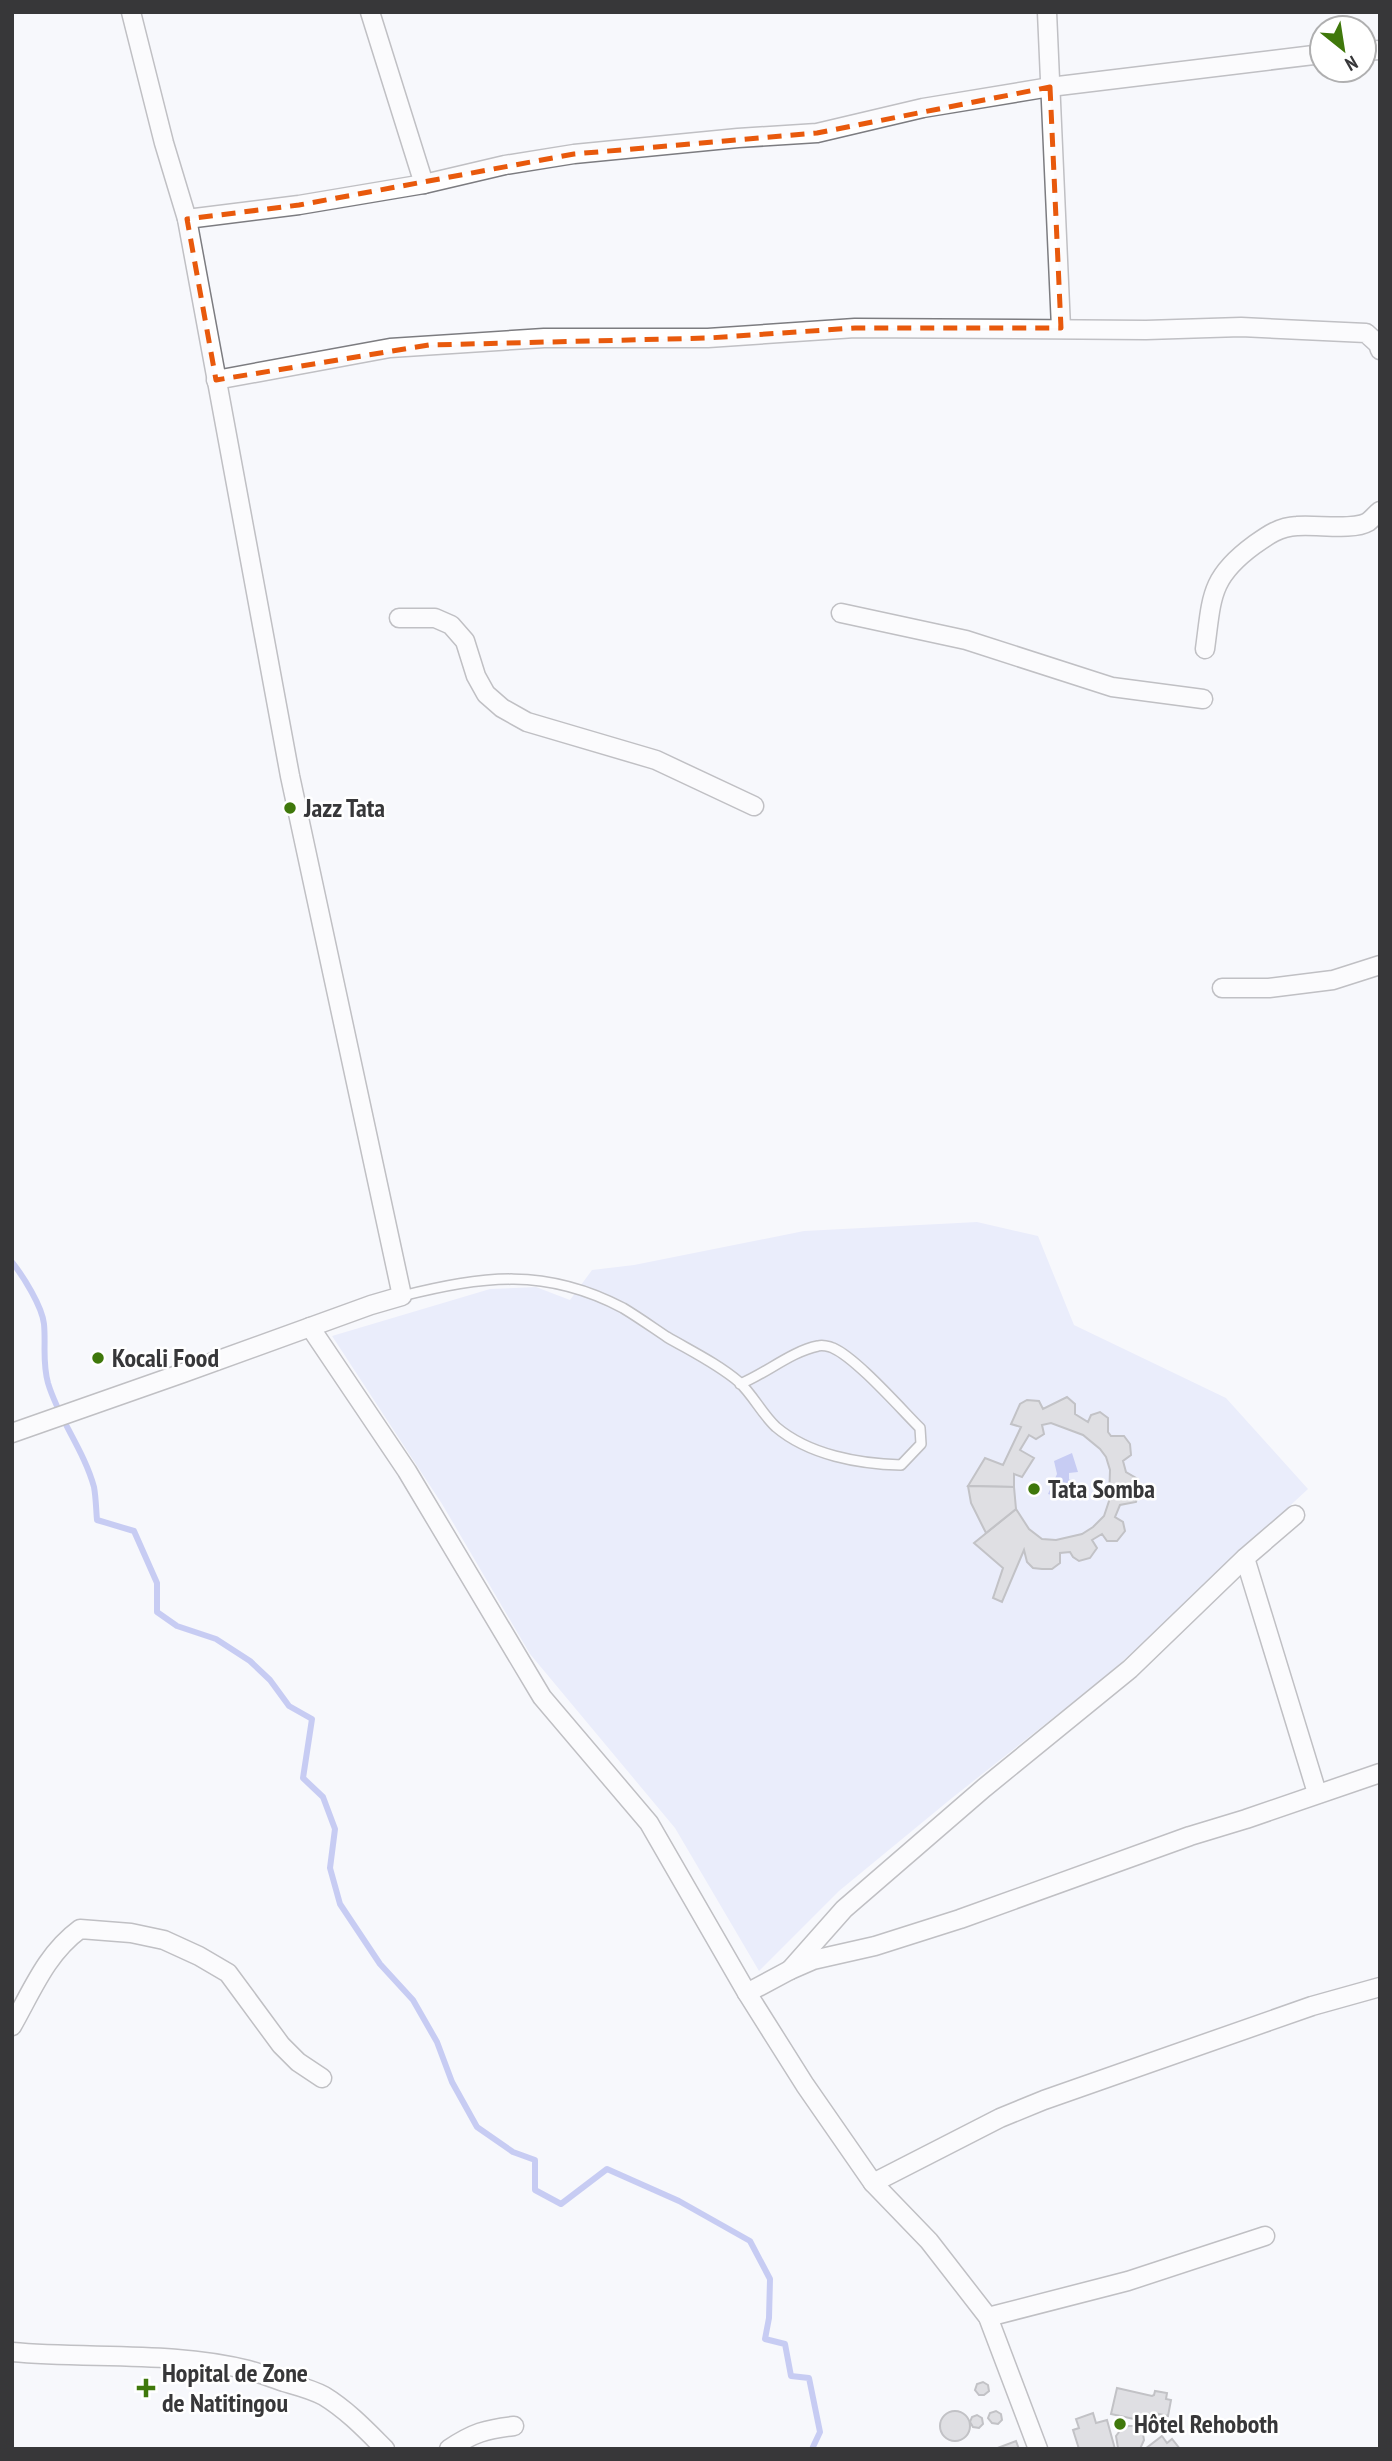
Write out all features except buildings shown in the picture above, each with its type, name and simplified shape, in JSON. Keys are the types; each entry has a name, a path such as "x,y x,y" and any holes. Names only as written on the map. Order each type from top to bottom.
{"street":[{"path":"12,1433 370,1305 402,1296 290,776 187,219 164,143 131,12"},
{"path":"370,12 424,184"},
{"path":"1047,12 1061,328"},
{"path":"187,219 299,205 424,184 505,165 574,154 817,133 923,108 1050,87 1308,56"},
{"path":"216,380 390,348 544,338 708,338 855,328 1146,330 1241,327 1338,331 1366,333 1378,344 1380,350"},
{"path":"1205,649 1219,578 1233,560 1275,529 1367,523 1380,511"},
{"path":"841,613 966,640 1112,687 1203,699"},
{"path":"399,618 435,618 451,625 465,641 486,694 502,708 527,722 656,760 754,806"},
{"path":"1222,988 1269,988 1333,979 1380,965"},
{"path":"310,1327 407,1471 542,1696 649,1823 747,1993 805,2085 873,2183 929,2241 988,2317 1038,2449"},
{"path":"790,1970 844,1909 984,1788 1130,1669 1245,1558 1294,1515"},
{"path":"1245,1558 1317,1793"},
{"path":"747,1993 813,1960 875,1945 960,1919 1126,1858 1380,1773"},
{"path":"12,2026 43,1968 65,1939 80,1929 131,1933 164,1940 228,1973 282,2045 298,2062 322,2078"},
{"path":"873,2183 1000,2118 1044,2100 1312,2006 1380,1987"},
{"path":"988,2317 1128,2281 1265,2236"},
{"path":"12,2352 145,2357 248,2370 311,2389 326,2397 355,2419 385,2449"},
{"path":"449,2449 468,2436 486,2429 514,2426"}],"lane":[{"path":"402,1296 449,1284 500,1278 539,1279 555,1283 600,1297 622,1308 740,1384 776,1426 798,1443 847,1458 883,1465 901,1465 921,1444 920,1428 849,1359 832,1347 820,1345 805,1350 740,1384"}],"highlighted area":[{"path":"1050,87 1061,328 855,328 708,338 429,345 216,380 187,219 299,205 574,154 817,133"}],"shaded area":[{"path":"977,1222 1038,1236 1074,1325 1226,1398 1308,1489 1110,1673 839,1891 759,1971 675,1828 530,1654 442,1504 332,1336 490,1289 536,1287 570,1300 592,1270 634,1265 804,1231"}],"water":[{"path":"1072,1453 1078,1472 1069,1473 1072,1483 1065,1499 1048,1494 1057,1474 1054,1461"}],"waterway":[{"path":"12,1262 43,1317 48,1383 58,1410 90,1473 95,1491 97,1520 134,1531 157,1583 157,1612 177,1626 216,1639 250,1661 270,1680 289,1706 312,1719 303,1778 323,1797 335,1829 330,1868 340,1904 380,1964 413,2000 437,2042 452,2082 477,2127 513,2152 535,2160 535,2190 561,2204 607,2169 679,2201 750,2241 770,2279 769,2318 765,2339 785,2344 791,2376 809,2378 820,2432 812,2449"}],"place":[{"name":"Jazz Tata","path":"290,808"},
{"name":"Kocali Food","path":"98,1358"},
{"name":"Tata Somba","path":"1034,1489"},
{"name":"Hopital de Zone de Natitingou","path":"146,2388"},
{"name":"Hôtel Rehoboth","path":"1120,2424"}]}
